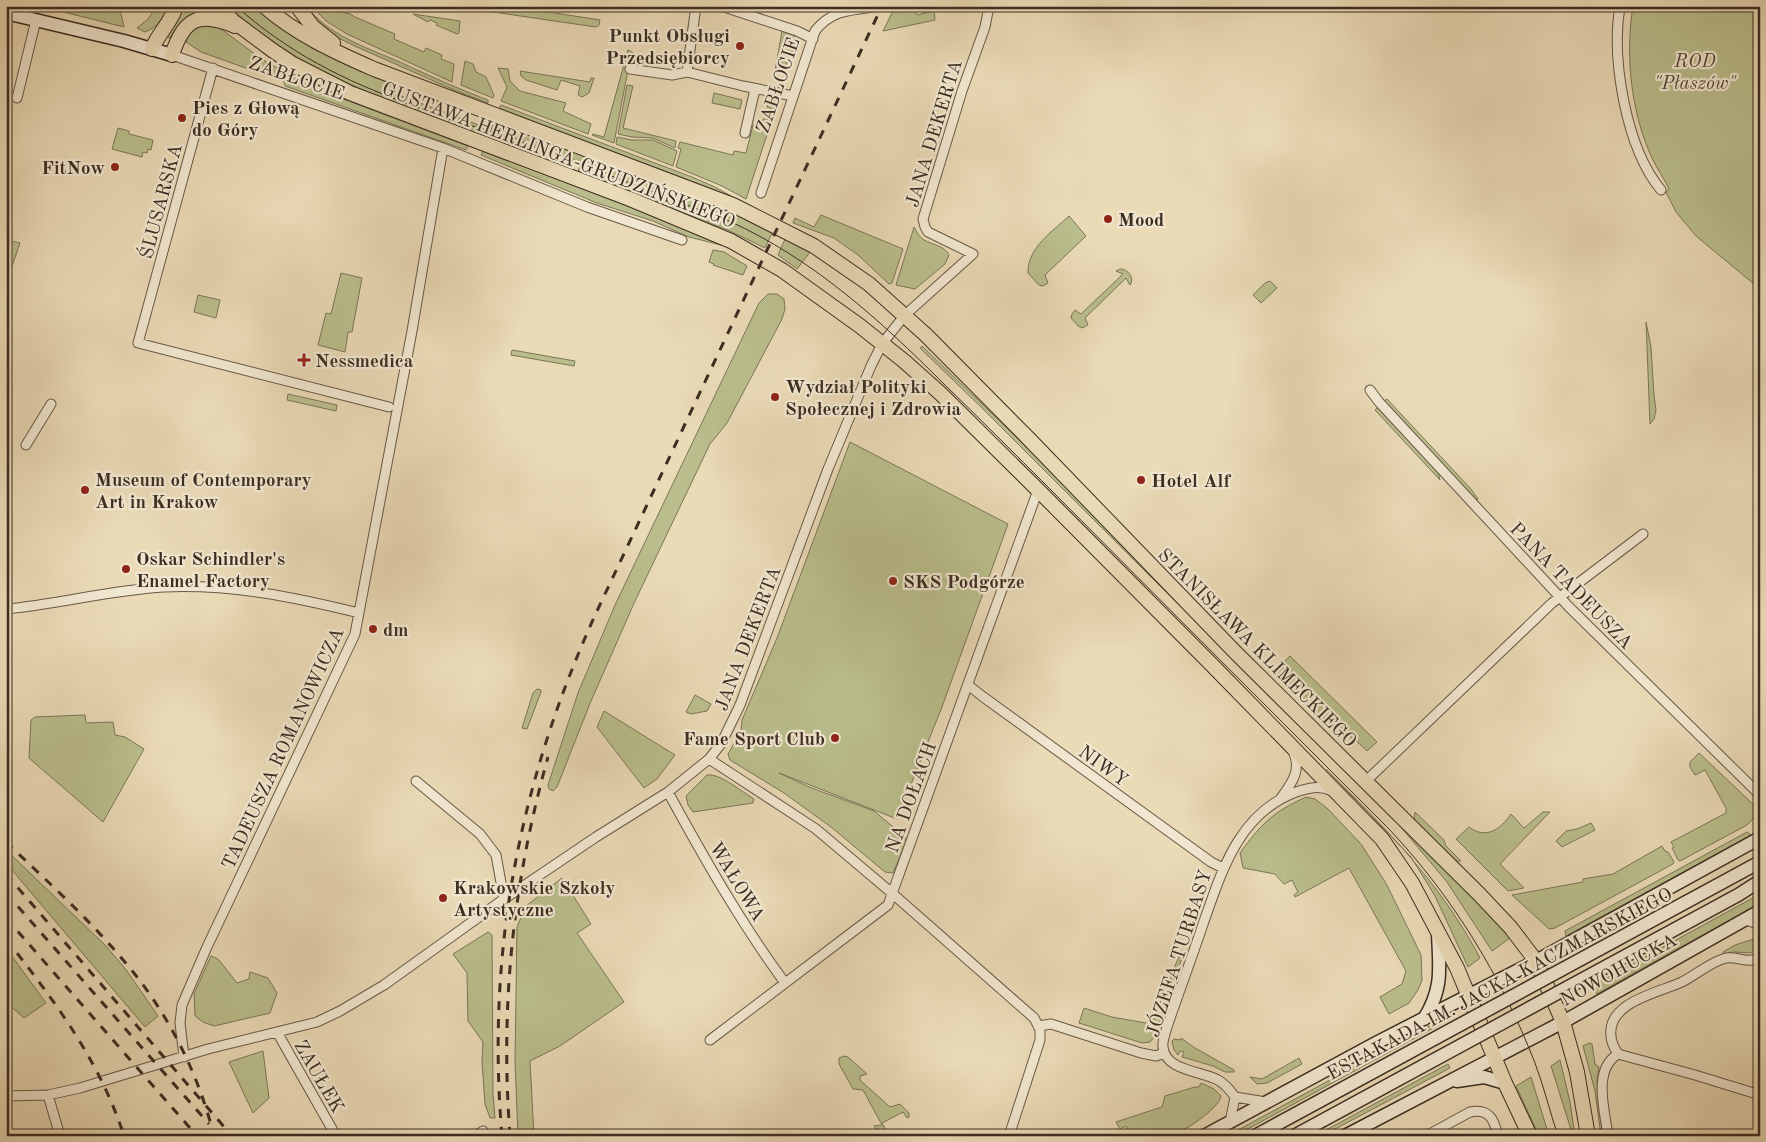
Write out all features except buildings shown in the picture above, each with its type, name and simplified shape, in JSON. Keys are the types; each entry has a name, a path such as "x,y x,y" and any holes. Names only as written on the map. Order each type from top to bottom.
{"main road":[{"path":"152,49 159,33 170,19 176,6"},
{"name":"GUSTAWA HERLINGA-GRUDZIŃSKIEGO","path":"218,6 249,33 293,64 350,93 630,199 731,241 782,270 882,344"},
{"name":"GUSTAWA HERLINGA-GRUDZIŃSKIEGO","path":"264,6 300,32 324,46 374,69 733,205 795,235 837,260 870,284 905,315"},
{"path":"297,6 304,17 323,36 374,69"},
{"name":"ZABŁOCIE","path":"6,13 172,55"},
{"path":"172,55 183,30 196,20 219,20 249,33"},
{"name":"STANISŁAWA KLIMECKIEGO","path":"905,315 1029,439 1236,653 1499,915 1536,961 1563,1022 1577,1072 1588,1136"},
{"path":"882,344 940,393 1038,490 1382,839 1412,883 1470,996 1505,1083 1530,1136"},
{"path":"1204,1136 1536,961 1760,838"},
{"name":"ESTAKADA IM. JACKA KACZMARSKIEGO","path":"1255,1136 1760,862"},
{"name":"ESTAKADA IM. JACKA KACZMARSKIEGO","path":"1294,1136 1738,895 1760,881"},
{"name":"NOWOHUCKA","path":"1345,1136 1563,1022 1760,911"},
{"path":"1424,1019 1433,1003 1439,985 1438,932"},
{"path":"1450,1081 1484,1077 1505,1083"}],"street":[{"path":"687,72 696,6"},
{"path":"721,6 797,31 813,39"},
{"name":"ZABŁOCIE","path":"761,193 813,39 820,25 832,11 843,12 882,6"},
{"name":"JANA DEKERTA","path":"6,1096 48,1095 87,1086 184,1057 318,1022 365,998 504,899 596,837 668,792 709,759 721,744 742,702 828,469 882,344 905,315 973,254 928,232 923,219 962,91 985,27 989,6"},
{"path":"1620,6 1617,48 1623,101 1645,166 1653,181 1661,190"},
{"path":"17,98 36,20"},
{"name":"ZABŁOCIE","path":"172,55 444,148 587,207 682,240"},
{"name":"ŚLUSARSKA","path":"213,68 138,343 389,408"},
{"path":"630,69 672,75 687,72 755,89 793,96"},
{"path":"745,133 755,89"},
{"name":"TADEUSZA ROMANOWICZA","path":"184,1057 180,1023 182,1005 207,947 354,634 422,276 444,148"},
{"name":"PANA TADEUSZA","path":"1370,390 1560,597 1760,795"},
{"path":"26,445 51,404"},
{"name":"NA DOŁACH","path":"710,1040 886,907 893,894 917,822 1038,490"},
{"path":"1365,782 1560,597 1643,534"},
{"path":"6,609 152,588 204,586 241,589 285,596 359,613"},
{"name":"NIWY","path":"968,685 1134,807 1211,862 1223,868"},
{"name":"JÓZEFA TURBASY","path":"1235,1097 1226,1086 1217,1080 1171,1062 1164,1053 1163,1043 1223,868 1247,828 1261,813 1281,798 1293,782 1297,765 1290,745"},
{"path":"709,759 816,830 893,894 1030,1014 1038,1026 1041,1035 1009,1136"},
{"path":"416,781 480,834 496,856 504,899"},
{"name":"JÓZEFA TURBASY","path":"1281,798 1316,786 1323,787 1339,795"},
{"name":"WAŁOWA","path":"668,792 722,887 762,951 785,983"},
{"path":"1745,920 1755,923 1760,927"},
{"path":"1760,957 1752,961 1725,959 1683,981 1622,1008 1615,1016 1611,1030 1612,1042 1618,1054 1760,1095"},
{"path":"1038,1026 1051,1024 1141,1053 1156,1056 1164,1053"},
{"name":"ZAUŁEK","path":"277,1032 336,1136"},
{"path":"1608,1136 1602,1092 1603,1074 1608,1061 1618,1054"},
{"path":"48,1095 60,1136"},
{"path":"1230,1122 1235,1097 1266,1102"},
{"path":"1426,1136 1470,1112 1476,1111 1489,1115 1498,1136"}],"green space":[{"path":"39,6 119,6 124,27"},
{"path":"157,6 169,6 160,22 145,32 137,28 147,20"},
{"path":"183,6 208,6 215,13 193,14 183,21 170,38 165,36 179,18"},
{"path":"228,6 253,6 310,46 349,66 391,83 388,91 481,126 478,135 379,97 314,67 255,29"},
{"path":"486,6 510,6 600,20 599,25 596,27 486,11"},
{"name":"ROD \"Płaszów\"","path":"1633,6 1760,6 1760,289 1696,236 1676,212 1666,192 1669,189 1645,141 1635,103 1630,64"},
{"path":"913,8 917,15 934,11 935,20 883,31 893,11"},
{"path":"316,11 336,11 350,14 395,34 394,39 424,52 426,48 442,55 441,59 454,64 452,82 347,34 326,21"},
{"path":"307,12 311,12 320,21 342,36 488,100 488,103 454,90 330,34"},
{"path":"413,14 460,21 459,33 457,34 436,25 437,23 430,20 428,22"},
{"path":"201,26 215,26 221,29 263,60 309,86 468,146 466,150 285,86 283,79 278,76 265,75 201,52 186,42 191,32"},
{"path":"782,31 795,35 794,38 797,40 794,51 790,52 784,73 775,71"},
{"path":"628,50 641,57 640,66 629,65 614,143 592,135 604,137"},
{"path":"465,61 473,64 476,72 486,77 494,95 493,98 461,85"},
{"path":"498,68 508,69 510,81 520,91 566,103 563,111 591,124 588,134 501,101 507,87"},
{"path":"520,71 590,82 591,78 594,78 589,93 582,97 578,95 580,86 561,80 557,90 526,80 521,76"},
{"path":"627,85 633,86 623,128 676,141 675,148 653,138 618,134"},
{"path":"714,93 742,100 740,109 712,103"},
{"path":"775,99 778,101 746,199 722,186 676,167 681,149 678,148 680,142 733,155 734,151 746,153 753,125 761,127 763,119 769,120 772,109 767,107 767,105"},
{"path":"501,105 692,177 733,197 499,108"},
{"path":"494,121 719,206 773,231 765,248 730,231 578,172 581,162 491,130"},
{"path":"118,128 129,131 129,134 153,140 151,150 148,149 147,153 143,152 142,157 112,149"},
{"path":"617,137 632,140 653,140 677,151 673,166 616,144"},
{"path":"483,151 646,213 721,245 689,237 653,221 597,203 481,155"},
{"path":"821,215 903,249 892,283 889,284 858,255 834,238 793,223 795,218 814,227"},
{"path":"1069,216 1086,236 1045,275 1048,283 1043,286 1039,285 1028,273 1032,256 1042,241"},
{"path":"914,227 922,239 942,248 949,255 945,264 915,289 896,285"},
{"path":"786,237 811,251 797,269 778,255"},
{"path":"7,240 20,243 6,284 6,243"},
{"path":"713,250 724,252 747,266 743,275 709,262"},
{"path":"1120,269 1130,274 1132,280 1130,285 1126,278 1085,318 1088,325 1082,328 1078,326 1071,318 1072,314 1075,310 1081,314 1123,274 1116,271"},
{"path":"341,273 362,278 352,332 348,332 345,352 318,345 326,313 331,314"},
{"path":"1270,281 1277,288 1261,303 1253,295 1265,283"},
{"path":"768,294 777,294 784,299 785,309 782,319 727,423 710,444 635,601 591,701 557,787 553,791 549,789 548,785 578,693 615,605 759,303"},
{"path":"198,295 220,300 216,318 194,312"},
{"path":"1646,322 1651,347 1656,410 1654,419 1650,424"},
{"path":"922,346 1049,469 1192,618 920,348"},
{"path":"512,350 575,361 574,366 511,355"},
{"path":"288,394 337,405 336,411 287,400"},
{"path":"1387,399 1470,488 1478,499 1476,501 1384,401"},
{"path":"1378,407 1438,472 1440,480 1375,410"},
{"path":"850,442 1008,524 942,707 897,819 779,773 809,787 874,811 903,835 906,843 893,873 885,872 831,827 784,793 730,760 728,754 741,731 742,720 777,638"},
{"path":"1192,618 1403,827 1495,920 1510,938 1492,951 1447,882 1400,826"},
{"path":"1290,656 1377,742 1367,751 1317,713 1275,671"},
{"path":"537,689 541,690 541,692 527,729 522,728 533,693"},
{"path":"695,695 711,704 707,711 691,714 686,712"},
{"path":"604,711 675,755 657,779 644,788 597,727"},
{"path":"85,715 86,723 113,722 115,735 125,737 144,749 103,822 29,758 31,720 35,717"},
{"path":"1699,753 1756,807 1756,813 1747,825 1680,861 1672,848 1674,847 1671,842 1726,813 1726,808 1705,770 1695,775 1690,767 1690,762"},
{"path":"1326,769 1370,813 1399,844"},
{"path":"707,775 718,777 731,784 754,799 753,803 693,812 688,805 686,796"},
{"path":"1306,797 1315,799 1327,808 1361,844 1387,885 1421,955 1422,980 1418,990 1409,1003 1389,1014 1380,997 1402,984 1406,971 1349,868 1295,897 1294,895 1298,892 1292,880 1284,884 1275,874 1243,868 1240,853 1261,826 1285,808"},
{"path":"1415,812 1444,840 1446,846 1461,861 1454,861 1416,823 1414,819"},
{"path":"1543,812 1550,812 1500,864 1524,888 1508,891 1456,839 1469,827 1481,833 1493,831 1503,824 1511,814 1524,828"},
{"path":"1591,823 1595,830 1562,847 1556,841 1566,831"},
{"path":"1747,832 1751,835 1566,936 1565,931"},
{"path":"1399,844 1411,857 1414,861 1410,858"},
{"path":"1662,846 1668,852 1674,862 1673,864 1555,928 1549,929 1512,895 1583,882 1583,879 1613,874"},
{"path":"6,850 106,946 127,971 158,1016 145,1027 6,863"},
{"path":"1414,861 1448,905 1480,958 1468,967 1435,896"},
{"path":"562,878 591,924 577,933 624,1002 560,1046 530,1061 534,1136 518,1136 515,1062 517,927 526,906"},
{"path":"1760,894 1760,903 1597,994 1592,986"},
{"path":"488,932 492,935 493,1094 495,1118 490,1118 485,1104 482,1062 483,1042 468,1021 467,973 453,954"},
{"path":"1760,937 1759,946 1751,953 1734,952 1724,954 1723,952 1735,945"},
{"path":"6,948 46,1003 24,1018 6,1002"},
{"path":"211,956 218,959 237,983 249,979 250,972 268,978 277,993 270,1013 214,1026 203,1022 195,1016 194,994"},
{"path":"1179,956 1182,958 1155,1036 1150,1042 1142,1043 1079,1023 1084,1008 1112,1017 1152,1024"},
{"path":"1446,1017 1448,1020 1235,1136 1227,1136"},
{"path":"1181,1038 1234,1070 1234,1072 1225,1072 1213,1066 1182,1057 1184,1052 1180,1051 1178,1055 1174,1050 1172,1041 1174,1039 1181,1040"},
{"path":"1589,1043 1592,1044 1595,1064 1599,1067 1597,1081 1603,1136 1601,1136 1595,1091 1583,1046"},
{"path":"263,1051 269,1098 253,1113 229,1062"},
{"path":"848,1057 867,1074 860,1076 860,1080 890,1107 900,1104 909,1113 909,1117 907,1118 903,1112 882,1123 886,1130 879,1134 874,1126 882,1125 863,1090 853,1089 839,1064 839,1058"},
{"path":"1299,1058 1302,1064 1267,1083 1257,1084 1250,1077 1262,1079"},
{"path":"1560,1060 1570,1102 1575,1136 1573,1136 1551,1066"},
{"path":"1448,1064 1450,1068 1322,1136 1315,1136"},
{"path":"1531,1077 1549,1136 1539,1136 1516,1086"},
{"path":"1201,1083 1214,1089 1221,1096 1219,1101 1207,1114 1176,1134 1161,1137 1131,1136 1126,1126 1120,1129 1116,1122 1162,1107 1165,1096 1199,1087"}],"tram line":[{"path":"236,6 296,51 362,85 444,118 494,132 729,221 760,236 817,272 870,314 920,360 1011,450 1389,829 1412,855 1454,910 1491,969 1507,999 1535,1063 1558,1136"}],"railway":[{"path":"502,1136 498,1067 499,999 505,932 515,867 529,802 547,738 570,674 597,611 882,6"},
{"path":"510,1136 507,1039 508,991 512,944 526,851 548,757"},
{"path":"6,842 96,930 140,980 167,1021 190,1066 214,1136"},
{"path":"6,874 232,1136"},
{"path":"6,893 209,1124"},
{"path":"6,918 197,1136"},
{"path":"6,939 58,1008 89,1057 114,1109 124,1136"}],"place":[{"name":"Punkt Obsługi Przedsiębiorcy","path":"740,46"},
{"name":"Pies z Głową do Góry","path":"182,118"},
{"name":"FitNow","path":"115,167"},
{"name":"Mood","path":"1108,219"},
{"name":"Nessmedica","path":"304,360"},
{"name":"Wydział Polityki Społecznej i Zdrowia","path":"775,397"},
{"name":"Hotel Alf","path":"1141,480"},
{"name":"Museum of Contemporary Art in Krakow","path":"85,490"},
{"name":"Oskar Schindler's Enamel Factory","path":"126,569"},
{"name":"SKS Podgórze","path":"893,581"},
{"name":"dm","path":"373,629"},
{"name":"Fame Sport Club","path":"835,738"},
{"name":"Krakowskie Szkoły Artystyczne","path":"443,898"}]}
